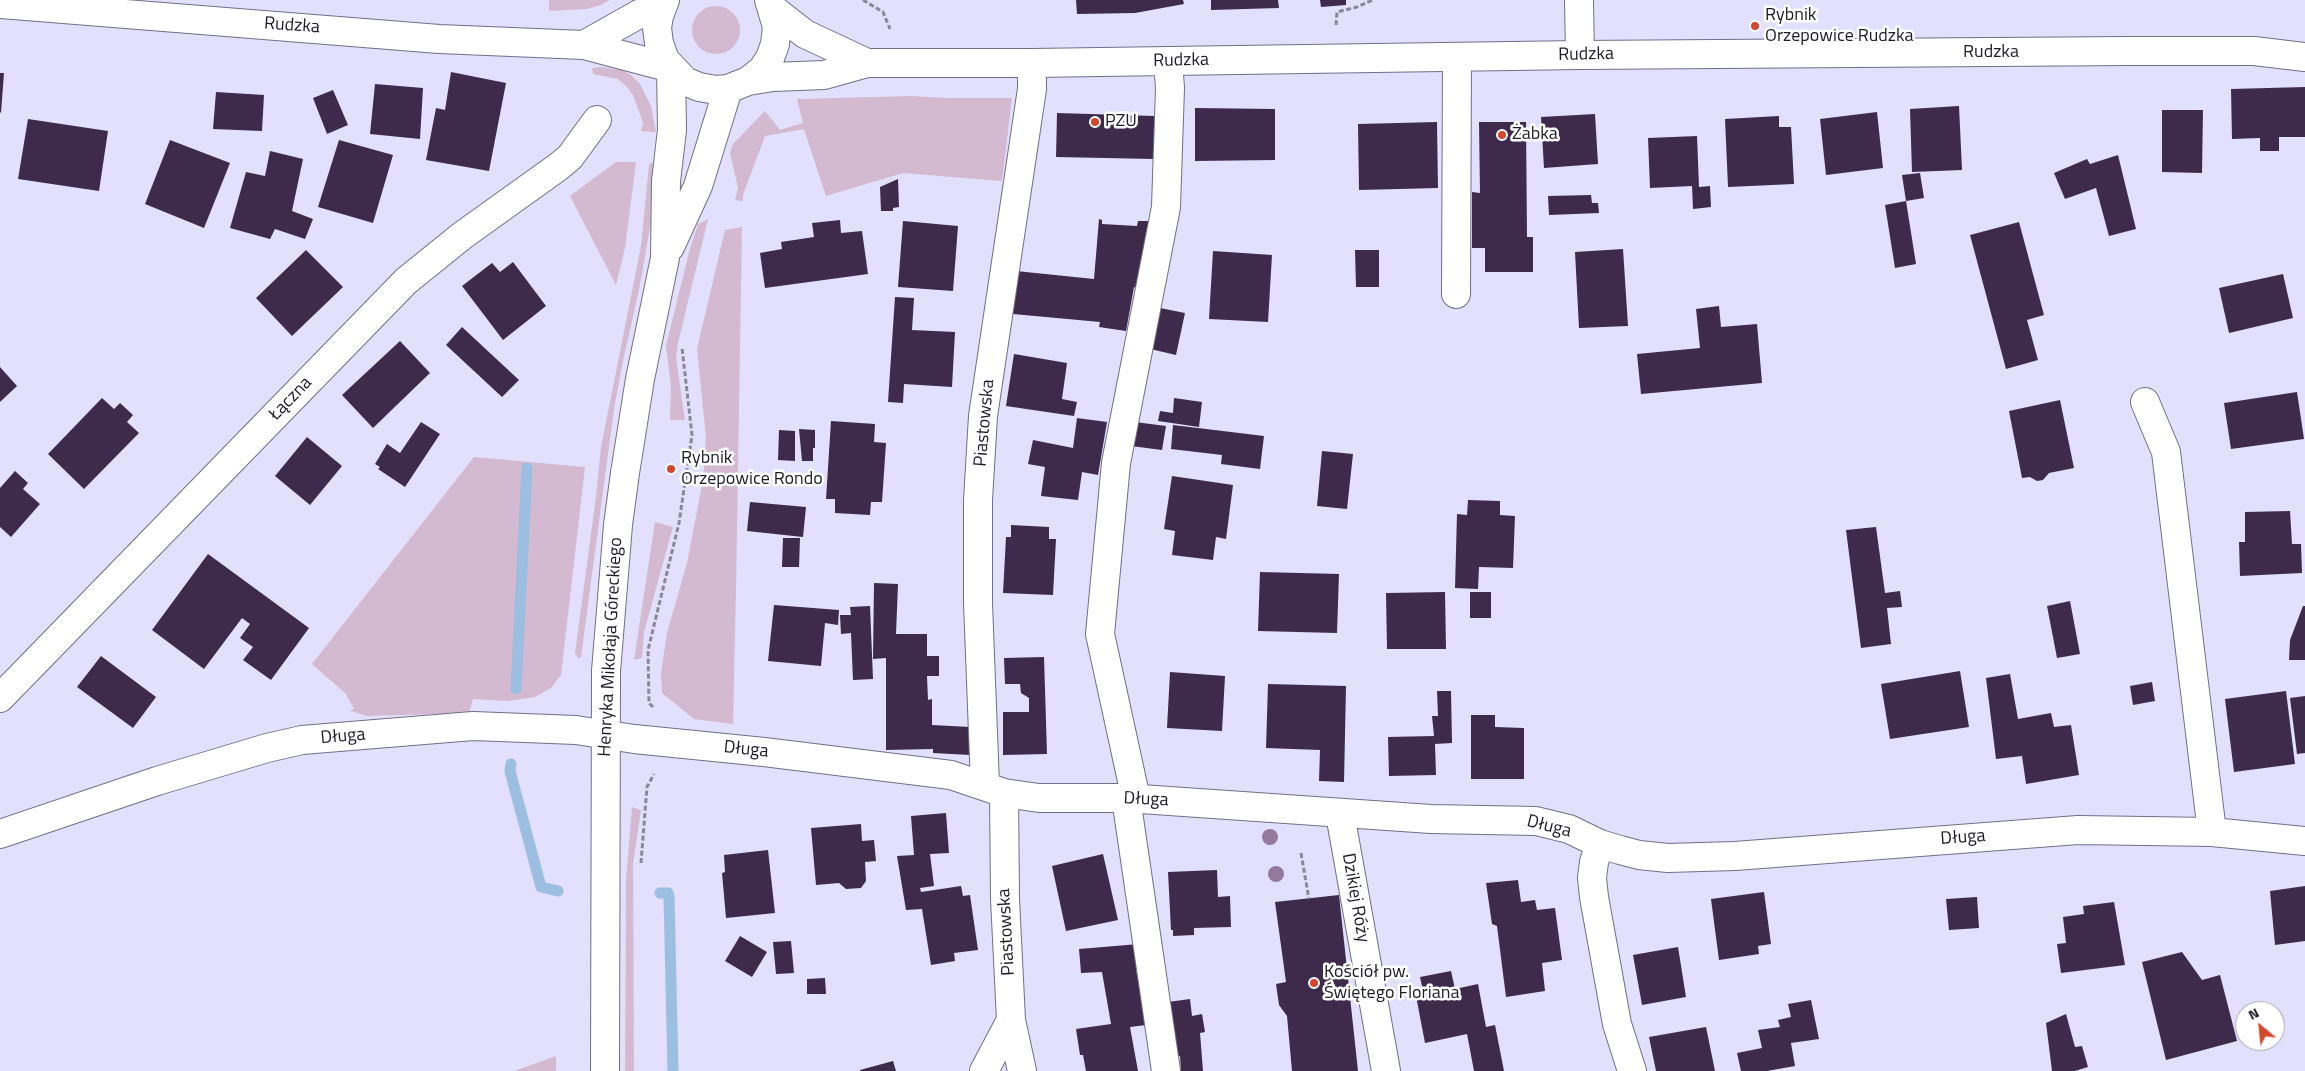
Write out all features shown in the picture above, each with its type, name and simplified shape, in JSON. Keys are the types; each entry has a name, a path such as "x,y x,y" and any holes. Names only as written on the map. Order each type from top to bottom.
{"street":[{"path":"1579,0 1580,55"},
{"path":"584,45 665,1"},
{"path":"665,1 659,16 658,40 661,53 671,68"},
{"name":"Rudzka","path":"0,4 439,39 584,45 671,68 685,81 710,90 773,77 824,75 867,63 1032,63 1580,55 2254,51 2305,57"},
{"path":"738,85 762,70 772,53 777,27 771,4"},
{"name":"Rudzka","path":"771,4 805,34 867,63"},
{"path":"1456,294 1457,57"},
{"path":"1166,1071 1131,798 1100,634 1116,463 1166,207 1170,88 1168,61"},
{"name":"Piastowska","path":"1022,1071 1011,1020 1005,899 978,603 978,500 983,416 1032,89 1032,63"},
{"name":"Henryka Mikołaja Góreckiego","path":"605,1071 606,671 620,508 640,379 665,258 666,181 672,130 671,68"},
{"name":"Henryka Mikołaja Góreckiego","path":"665,258 698,186 738,85"},
{"name":"Łączna","path":"0,698 406,281 463,235 558,168 570,157 597,120"},
{"path":"2145,402 2166,452 2212,832"},
{"name":"Długa","path":"0,834 156,781 267,748 302,740 473,726 576,730 951,775 994,789 1039,798 1131,798 1340,814 1431,819 1536,821 1569,830 1600,844 1640,855 1668,858 1735,856 2078,830 2212,832 2305,841"},
{"name":"Dzikiej Róży","path":"1340,814 1386,1071"},
{"path":"1600,844 1594,862 1592,878 1594,897 1617,1024 1632,1071"},
{"path":"984,1071 1011,1020"}],"path":[{"path":"863,0 882,12 893,36"},
{"path":"1335,28 1337,12 1357,7 1373,0"},
{"path":"640,868 647,787 659,766 661,719 649,702 648,656 679,523 692,435 682,354 683,341"},
{"path":"1301,853 1308,899"}],"shaded area":[{"path":"549,0 610,0 601,5 586,9 549,11"},
{"path":"711,6 721,6 733,13 740,25 740,35 733,47 721,54 711,54 703,50 696,43 692,35 692,25 696,17 703,10"},
{"path":"602,67 622,70 631,75 640,84 651,106 656,132 641,131 643,123 633,95 627,87 618,79 593,74 592,68"},
{"path":"910,96 1012,98 1002,181 903,173 826,196 804,129 765,136 743,195 743,201 735,200 738,188 730,153 733,144 765,111 780,130 803,123 797,99"},
{"path":"616,162 636,162 625,248 616,285 570,196"},
{"path":"651,163 656,164 651,222 614,409 581,657 578,658 575,653 601,447 641,246 649,165"},
{"path":"708,219 676,358 685,420 670,420 671,386 666,346 689,252 698,224"},
{"path":"742,227 733,724 694,719 662,693 661,673 667,633 687,563 703,480 706,437 697,349 725,230"},
{"path":"474,457 585,467 561,675 551,688 535,697 507,701 473,699 469,713 367,716 349,710 354,709 346,694 312,664"},
{"path":"655,522 673,527 644,632 642,658 634,660"},
{"path":"632,807 641,810 633,864 634,1071 625,1071 626,881"},
{"path":"556,1056 556,1071 514,1071"}],"building":[{"path":"1076,0 1183,0 1184,4 1135,13 1077,14"},
{"path":"1211,0 1278,0 1279,8 1211,10"},
{"path":"1320,0 1346,0 1346,5 1321,7"},
{"path":"451,72 506,83 489,171 426,160 436,108 445,110"},
{"path":"0,73 4,73 1,113 0,112"},
{"path":"375,84 423,88 420,139 370,134"},
{"path":"2305,87 2305,137 2279,137 2279,151 2260,151 2260,138 2232,139 2231,89"},
{"path":"333,90 348,125 327,134 313,98"},
{"path":"216,92 264,95 262,131 213,129"},
{"path":"1959,106 1962,170 1912,172 1910,109"},
{"path":"1195,108 1275,109 1275,160 1195,161"},
{"path":"2162,110 2203,110 2202,173 2162,172"},
{"path":"1877,112 1883,168 1826,175 1820,119"},
{"path":"1057,113 1155,116 1154,159 1056,157"},
{"path":"1595,114 1598,164 1544,168 1541,117"},
{"path":"1779,116 1779,127 1791,127 1794,184 1728,187 1725,119"},
{"path":"28,119 108,131 99,191 18,179"},
{"path":"1437,122 1438,188 1359,190 1358,124"},
{"path":"1479,122 1526,122 1527,237 1533,237 1533,272 1485,272 1485,248 1472,248 1472,192 1480,193"},
{"path":"1697,136 1699,187 1710,186 1711,207 1693,209 1692,186 1650,188 1648,138"},
{"path":"170,140 230,163 204,228 145,204"},
{"path":"339,140 393,155 373,223 318,207"},
{"path":"270,151 303,159 292,211 313,219 305,239 275,229 270,239 230,228 246,172 265,176"},
{"path":"2118,155 2136,229 2109,236 2096,188 2065,199 2054,173 2087,159 2090,164"},
{"path":"1920,173 1924,198 1906,201 1902,175"},
{"path":"898,179 899,207 893,208 893,211 881,211 880,187"},
{"path":"1591,195 1592,203 1598,203 1599,213 1549,215 1548,196"},
{"path":"1906,201 1916,264 1895,268 1885,205"},
{"path":"1099,219 1102,220 1102,224 1137,226 1138,221 1155,221 1140,289 1134,287 1126,331 1099,327 1100,322 1013,314 1016,271 1094,279"},
{"path":"840,220 841,233 862,231 868,274 765,288 760,253 782,249 781,242 814,237 812,223"},
{"path":"903,221 958,226 953,291 898,287"},
{"path":"2019,222 2044,315 2027,320 2038,360 2006,369 1970,235"},
{"path":"1623,249 1628,326 1579,328 1575,252"},
{"path":"306,250 343,287 292,336 256,298"},
{"path":"1355,250 1379,250 1379,287 1356,287"},
{"path":"1213,251 1272,255 1268,322 1209,319"},
{"path":"513,262 546,306 503,340 462,286 492,263 500,272"},
{"path":"2283,274 2293,318 2229,333 2219,288"},
{"path":"895,297 914,298 912,330 955,332 952,387 904,384 903,403 888,402"},
{"path":"1719,306 1721,327 1757,324 1762,383 1641,394 1637,354 1700,348 1696,309"},
{"path":"1155,307 1185,313 1176,355 1146,348"},
{"path":"462,327 519,380 502,397 446,345"},
{"path":"400,341 430,373 373,428 342,395"},
{"path":"1014,354 1067,363 1062,399 1077,402 1074,416 1006,406"},
{"path":"0,367 17,386 0,402"},
{"path":"2297,392 2304,439 2231,449 2224,403"},
{"path":"102,398 114,409 120,403 133,415 127,422 139,433 84,489 48,454"},
{"path":"1174,398 1202,402 1199,427 1158,421 1160,411 1173,413"},
{"path":"2060,400 2074,468 2049,473 2043,480 2037,481 2030,477 2022,478 2009,411"},
{"path":"1077,418 1107,422 1098,475 1082,472 1078,500 1041,496 1045,467 1028,464 1033,440 1073,448"},
{"path":"831,421 875,424 874,442 886,443 882,502 871,502 870,515 835,513 835,499 826,499"},
{"path":"421,422 440,434 405,487 378,469 380,467 375,464 387,444 400,453"},
{"path":"1135,422 1166,426 1162,450 1131,446"},
{"path":"1173,425 1264,436 1260,469 1221,464 1222,455 1171,449"},
{"path":"799,429 815,430 813,461 802,461"},
{"path":"779,430 795,431 795,461 778,460"},
{"path":"307,437 342,466 310,505 275,476"},
{"path":"1322,451 1353,454 1347,509 1317,506"},
{"path":"15,471 28,483 23,489 40,504 11,537 0,527 0,488"},
{"path":"1172,476 1233,485 1226,539 1216,537 1213,560 1172,555 1175,531 1164,529"},
{"path":"1468,500 1500,501 1500,515 1515,516 1513,568 1479,567 1478,589 1455,588 1457,514 1467,515"},
{"path":"750,502 806,507 803,537 747,531"},
{"path":"2290,511 2292,544 2301,544 2302,573 2240,576 2239,542 2245,542 2245,512"},
{"path":"1011,525 1049,527 1049,539 1056,539 1053,595 1003,593 1006,537 1011,537"},
{"path":"1876,527 1885,593 1900,591 1902,607 1887,608 1891,644 1861,648 1846,530"},
{"path":"783,538 800,538 799,567 782,567"},
{"path":"208,554 309,628 271,680 243,660 253,647 240,638 250,624 242,618 204,669 152,630"},
{"path":"1260,572 1339,574 1337,633 1258,631"},
{"path":"874,583 898,584 896,634 927,634 927,656 939,656 939,676 927,676 928,700 932,699 932,725 970,727 970,755 933,753 933,749 886,750 886,658 873,659"},
{"path":"1445,592 1446,649 1387,649 1386,593"},
{"path":"1470,592 1491,592 1491,618 1470,618"},
{"path":"2070,601 2080,654 2057,658 2047,606"},
{"path":"774,605 839,610 838,625 825,623 821,666 768,661"},
{"path":"870,606 873,679 853,680 851,633 841,634 840,615 851,615 850,607"},
{"path":"2303,606 2305,606 2305,660 2289,660 2290,640"},
{"path":"101,656 156,697 133,728 77,687"},
{"path":"1044,657 1047,754 1003,755 1003,712 1029,712 1029,698 1021,693 1020,684 1005,684 1004,658"},
{"path":"1960,671 1969,727 1890,739 1881,684"},
{"path":"1170,672 1225,676 1222,731 1167,728"},
{"path":"2010,674 2018,719 2051,713 2054,727 2071,725 2079,775 2026,784 2022,756 1996,759 1986,678"},
{"path":"2152,682 2155,701 2133,705 2130,686"},
{"path":"1268,684 1346,686 1344,782 1319,781 1320,750 1266,748"},
{"path":"1437,691 1451,691 1452,743 1435,744 1436,775 1389,776 1388,737 1434,736 1432,716 1438,716"},
{"path":"2286,691 2295,764 2234,772 2225,699"},
{"path":"2305,696 2305,753 2297,754 2290,698"},
{"path":"1471,715 1495,715 1495,727 1524,728 1524,779 1471,779"},
{"path":"946,813 949,853 930,854 934,886 920,888 921,892 961,886 963,896 970,895 978,950 954,953 955,961 931,965 922,909 906,910 897,856 914,855 911,816"},
{"path":"861,824 862,841 874,840 876,861 865,862 866,881 861,888 846,889 839,883 816,885 811,828"},
{"path":"768,850 775,913 726,918 722,873 725,872 724,855"},
{"path":"1103,854 1118,920 1066,931 1052,866"},
{"path":"1217,870 1218,897 1230,896 1231,927 1194,928 1194,935 1173,936 1173,930 1171,930 1168,872"},
{"path":"1518,880 1521,902 1535,900 1537,910 1555,908 1562,960 1542,963 1545,991 1506,997 1497,926 1492,924 1486,883"},
{"path":"2305,886 2305,941 2275,945 2270,891"},
{"path":"1764,892 1771,944 1758,946 1759,954 1719,960 1711,899"},
{"name":"Kościół pw. Świętego Floriana","path":"1339,895 1358,1071 1292,1071 1287,1016 1279,1005 1276,984 1286,982 1275,902"},
{"path":"1977,897 1979,928 1949,930 1946,899"},
{"path":"2114,902 2125,965 2061,973 2057,944 2066,943 2063,917 2084,914 2083,906"},
{"path":"740,936 767,952 752,977 725,961"},
{"path":"791,941 794,973 776,974 773,942"},
{"path":"1139,944 1141,968 1136,969 1146,1025 1130,1027 1138,1071 1086,1071 1083,1055 1080,1055 1076,1029 1111,1024 1102,972 1081,973 1079,949"},
{"path":"1678,947 1686,997 1642,1005 1633,955"},
{"path":"2182,952 2202,980 2220,975 2235,1033 2235,1042 2166,1060 2142,962"},
{"path":"1451,971 1455,989 1478,984 1486,1027 1495,1025 1504,1071 1474,1071 1467,1034 1425,1043 1416,996 1424,995 1420,977"},
{"path":"825,978 826,994 807,994 807,979"},
{"path":"1190,999 1192,1016 1202,1014 1205,1032 1200,1033 1203,1071 1181,1071 1180,1056 1176,1057 1168,1002"},
{"path":"1811,1000 1819,1039 1791,1043 1795,1066 1767,1071 1741,1071 1737,1053 1762,1048 1758,1030 1780,1027 1778,1020 1791,1017 1788,1004"},
{"path":"2066,1014 2075,1047 2082,1046 2088,1067 2075,1071 2052,1071 2046,1023"},
{"path":"1706,1027 1715,1071 1656,1071 1649,1037"},
{"path":"893,1061 896,1071 860,1071 860,1070"}],"waterway":[{"path":"516,689 527,468"},
{"path":"511,764 510,771 541,887 558,891"},
{"path":"660,893 668,893 669,896 673,1071"}],"place":[{"name":"Rybnik Orzepowice Rudzka","path":"1755,26"},
{"name":"PZU","path":"1095,122"},
{"name":"Żabka","path":"1502,135"},
{"name":"Rybnik Orzepowice Rondo","path":"671,469"},
{"name":"Kościół pw. Świętego Floriana","path":"1314,983"}]}
